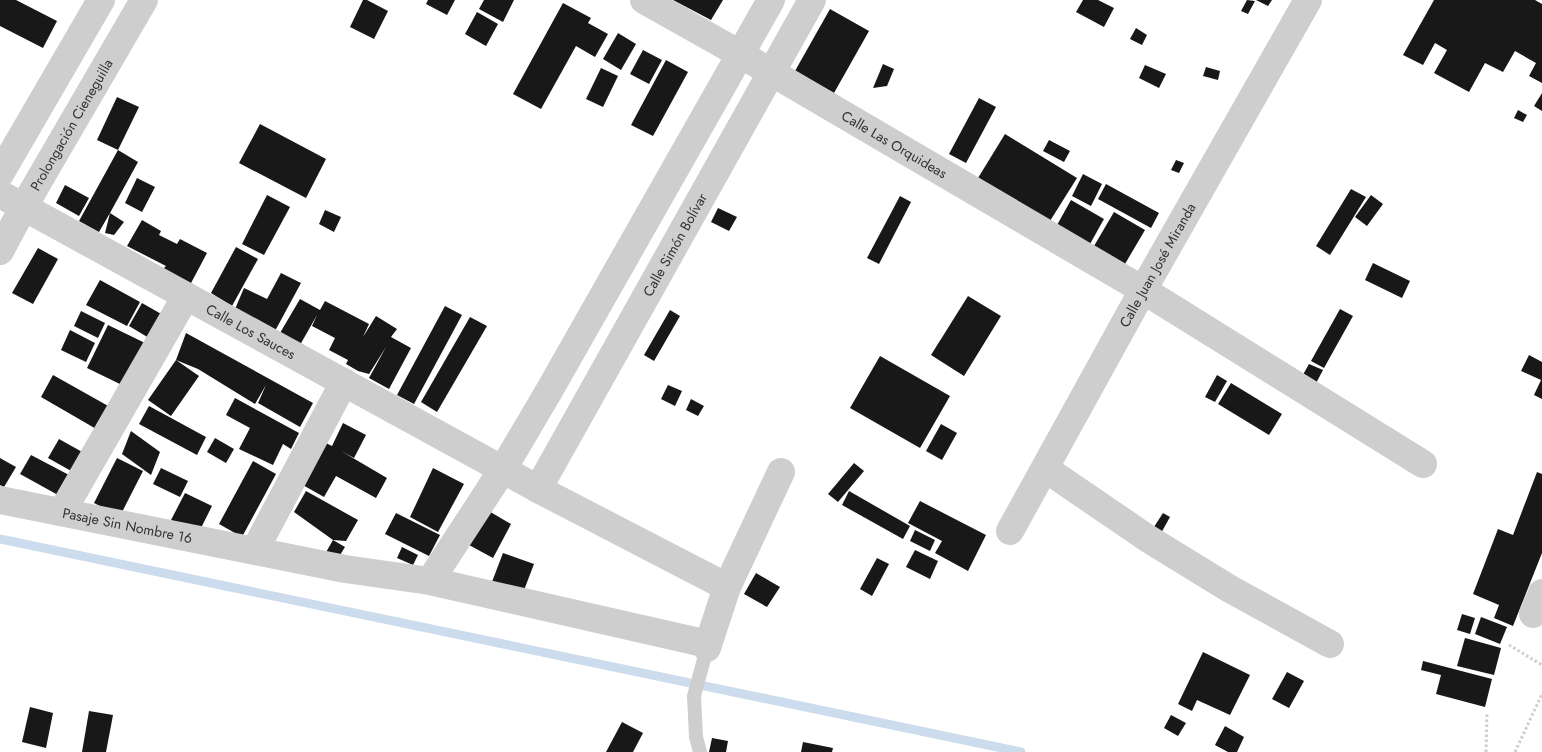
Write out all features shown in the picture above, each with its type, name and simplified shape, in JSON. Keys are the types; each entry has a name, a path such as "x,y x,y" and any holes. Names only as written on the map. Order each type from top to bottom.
{"street":[{"path":"0,174 101,0"},
{"name":"Prolongación Cieneguilla","path":"0,251 12,201 144,0"},
{"name":"Calle Las Orquideas","path":"644,0 773,73 1143,290 1423,464"},
{"path":"430,581 503,469 549,391 770,0"},
{"name":"Calle Simón Bolívar","path":"538,489 773,73 812,0"},
{"name":"Calle Juan José Miranda","path":"1010,531 1046,469 1143,290 1308,0"},
{"name":"Calle Los Sauces","path":"12,201 538,489 727,587"},
{"path":"62,512 186,296"},
{"path":"255,550 344,382"},
{"path":"1046,469 1155,543 1230,589 1330,644"},
{"path":"707,646 727,587 781,472"},
{"name":"Pasaje Sin Nombre 16","path":"0,500 345,568 430,581 707,646"}],"lane":[{"path":"700,752 696,737 694,696 707,646"}],"path":[{"path":"1509,645 1542,665"},
{"path":"1514,752 1542,694"},
{"path":"1486,752 1487,714"}],"building":[{"path":"0,0 16,0 57,21 43,48 0,26"},
{"path":"363,0 367,0 388,11 374,39 350,27"},
{"path":"428,0 455,0 447,15 426,4"},
{"path":"484,0 514,0 503,22 479,9"},
{"path":"673,0 723,0 711,20"},
{"path":"1083,0 1098,0 1114,8 1104,27 1076,12"},
{"path":"1247,0 1255,1 1248,14 1241,11"},
{"path":"1256,0 1272,0 1268,6"},
{"path":"1434,0 1535,0 1542,4 1542,83 1529,76 1536,63 1515,51 1503,72 1485,63 1469,92 1434,73 1447,50 1435,43 1423,65 1403,55"},
{"path":"563,3 591,18 588,23 608,34 595,57 576,46 541,109 513,94"},
{"path":"830,9 869,31 834,93 795,71"},
{"path":"477,12 498,24 486,46 465,34"},
{"path":"1136,28 1147,35 1142,45 1130,39"},
{"path":"618,33 636,44 621,70 603,59"},
{"path":"643,50 662,60 649,84 630,74"},
{"path":"666,60 688,72 653,136 631,125"},
{"path":"883,64 894,69 887,86 873,88"},
{"path":"1145,65 1166,74 1159,88 1139,78"},
{"path":"1206,67 1220,71 1218,80 1203,76"},
{"path":"601,68 618,76 603,107 586,99"},
{"path":"1542,93 1542,111 1534,106"},
{"path":"117,97 139,107 118,150 97,140"},
{"path":"979,98 996,107 966,163 949,154"},
{"path":"1518,110 1527,115 1523,122 1514,118"},
{"path":"260,124 326,159 306,198 239,163"},
{"path":"1005,134 1077,178 1050,221 978,178"},
{"path":"1049,140 1070,151 1064,162 1043,151"},
{"path":"118,150 138,162 99,232 79,221"},
{"path":"1176,160 1184,163 1179,173 1171,170"},
{"path":"1083,174 1102,184 1091,206 1072,196"},
{"path":"137,178 155,187 142,212 125,203"},
{"path":"1106,184 1159,213 1151,228 1098,199"},
{"path":"65,185 89,198 79,216 56,203"},
{"path":"1351,189 1366,197 1330,255 1316,246"},
{"path":"267,195 290,207 264,255 242,244"},
{"path":"1371,195 1383,204 1367,226 1355,217"},
{"path":"900,196 911,202 879,264 867,258"},
{"path":"1071,200 1104,219 1090,244 1057,225"},
{"path":"718,208 737,217 729,231 711,222"},
{"path":"325,210 341,217 334,232 319,224"},
{"path":"1114,212 1145,230 1125,264 1094,246"},
{"path":"110,213 124,222 114,235 105,233"},
{"path":"142,220 161,231 159,235 177,244 180,239 207,253 190,285 162,270 166,266 127,246"},
{"path":"236,247 258,259 232,306 211,293"},
{"path":"38,248 58,259 33,304 12,293"},
{"path":"1373,263 1410,281 1402,298 1365,280"},
{"path":"281,273 301,283 275,331 235,309 244,288 267,299"},
{"path":"100,280 140,302 127,326 86,305"},
{"path":"968,296 1001,316 964,376 931,355"},
{"path":"300,299 320,310 325,301 369,324 363,337 376,316 397,329 391,337 411,348 389,389 369,378 386,347 369,374 358,371 346,364 348,360 329,350 335,338 312,326 317,315 300,345 280,333"},
{"path":"142,303 163,315 149,338 129,326"},
{"path":"445,306 462,315 414,404 397,395"},
{"path":"1340,309 1353,316 1324,368 1311,361"},
{"path":"670,310 680,316 654,361 644,355"},
{"path":"81,311 105,323 98,338 74,326"},
{"path":"470,317 487,326 437,412 421,402"},
{"path":"108,325 145,343 124,386 87,368"},
{"path":"70,330 95,343 86,362 61,350"},
{"path":"186,333 313,403 300,427 258,403 266,385 255,404 198,369 176,360"},
{"path":"1529,355 1542,362 1542,399 1534,395 1541,380 1521,371"},
{"path":"880,356 950,396 920,448 850,408"},
{"path":"176,360 199,376 171,416 148,400"},
{"path":"1309,364 1323,370 1314,387 1300,380"},
{"path":"53,375 110,407 98,430 41,397"},
{"path":"1217,375 1227,381 1215,402 1205,397"},
{"path":"1231,383 1282,414 1269,435 1218,404"},
{"path":"668,385 682,391 675,406 661,399"},
{"path":"235,398 299,433 291,449 283,444 273,465 239,449 250,428 226,415"},
{"path":"691,399 704,406 698,416 686,410"},
{"path":"149,406 206,437 197,455 139,424"},
{"path":"343,423 366,435 354,458 341,451 387,478 376,498 336,476 324,497 301,484 326,443 332,446"},
{"path":"941,424 957,433 942,460 926,451"},
{"path":"131,431 160,452 151,475 122,454"},
{"path":"215,438 234,449 226,463 207,452"},
{"path":"59,439 84,453 73,472 48,458"},
{"path":"31,455 69,475 58,495 20,474"},
{"path":"0,458 16,467 4,487 0,485"},
{"path":"117,458 143,471 120,516 94,503"},
{"path":"253,461 276,474 242,537 219,524"},
{"path":"854,463 864,471 838,502 828,494"},
{"path":"161,468 188,481 180,497 153,484"},
{"path":"433,468 464,484 438,532 410,517"},
{"path":"1537,472 1542,474 1542,553 1513,626 1494,618 1499,605 1473,594 1498,529 1513,535"},
{"path":"306,491 358,520 346,541 333,540 294,512"},
{"path":"849,491 910,526 903,539 842,505"},
{"path":"185,493 212,506 198,534 171,520"},
{"path":"920,501 986,535 968,571 935,553 942,541 908,523"},
{"path":"487,510 511,524 493,558 469,545"},
{"path":"396,513 440,535 429,556 385,534"},
{"path":"1163,513 1170,517 1160,535 1152,530"},
{"path":"915,530 935,540 930,551 910,541"},
{"path":"333,540 345,547 337,560 325,554"},
{"path":"402,547 418,555 413,565 397,558"},
{"path":"915,550 938,561 930,579 906,567"},
{"path":"503,553 534,564 521,598 490,587"},
{"path":"877,558 889,564 872,596 860,589"},
{"path":"756,573 780,587 767,607 744,594"},
{"path":"1462,614 1475,618 1470,634 1457,630"},
{"path":"1481,617 1507,627 1500,644 1475,634"},
{"path":"1465,638 1501,648 1494,675 1457,666"},
{"path":"1203,652 1250,675 1230,715 1197,700 1192,711 1178,704"},
{"path":"1423,661 1492,679 1485,707 1436,694 1441,675 1421,670"},
{"path":"1287,672 1304,681 1289,708 1272,699"},
{"path":"30,707 53,713 46,748 22,742"},
{"path":"89,711 113,715 106,752 82,752"},
{"path":"1171,715 1186,723 1178,736 1164,728"},
{"path":"622,722 643,733 633,752 606,752"},
{"path":"1225,726 1244,737 1237,752 1228,752 1215,745"},
{"path":"712,738 728,741 726,752 709,752"},
{"path":"803,742 833,748 832,752 801,752"}],"waterway":[{"path":"0,539 1021,752"}]}
